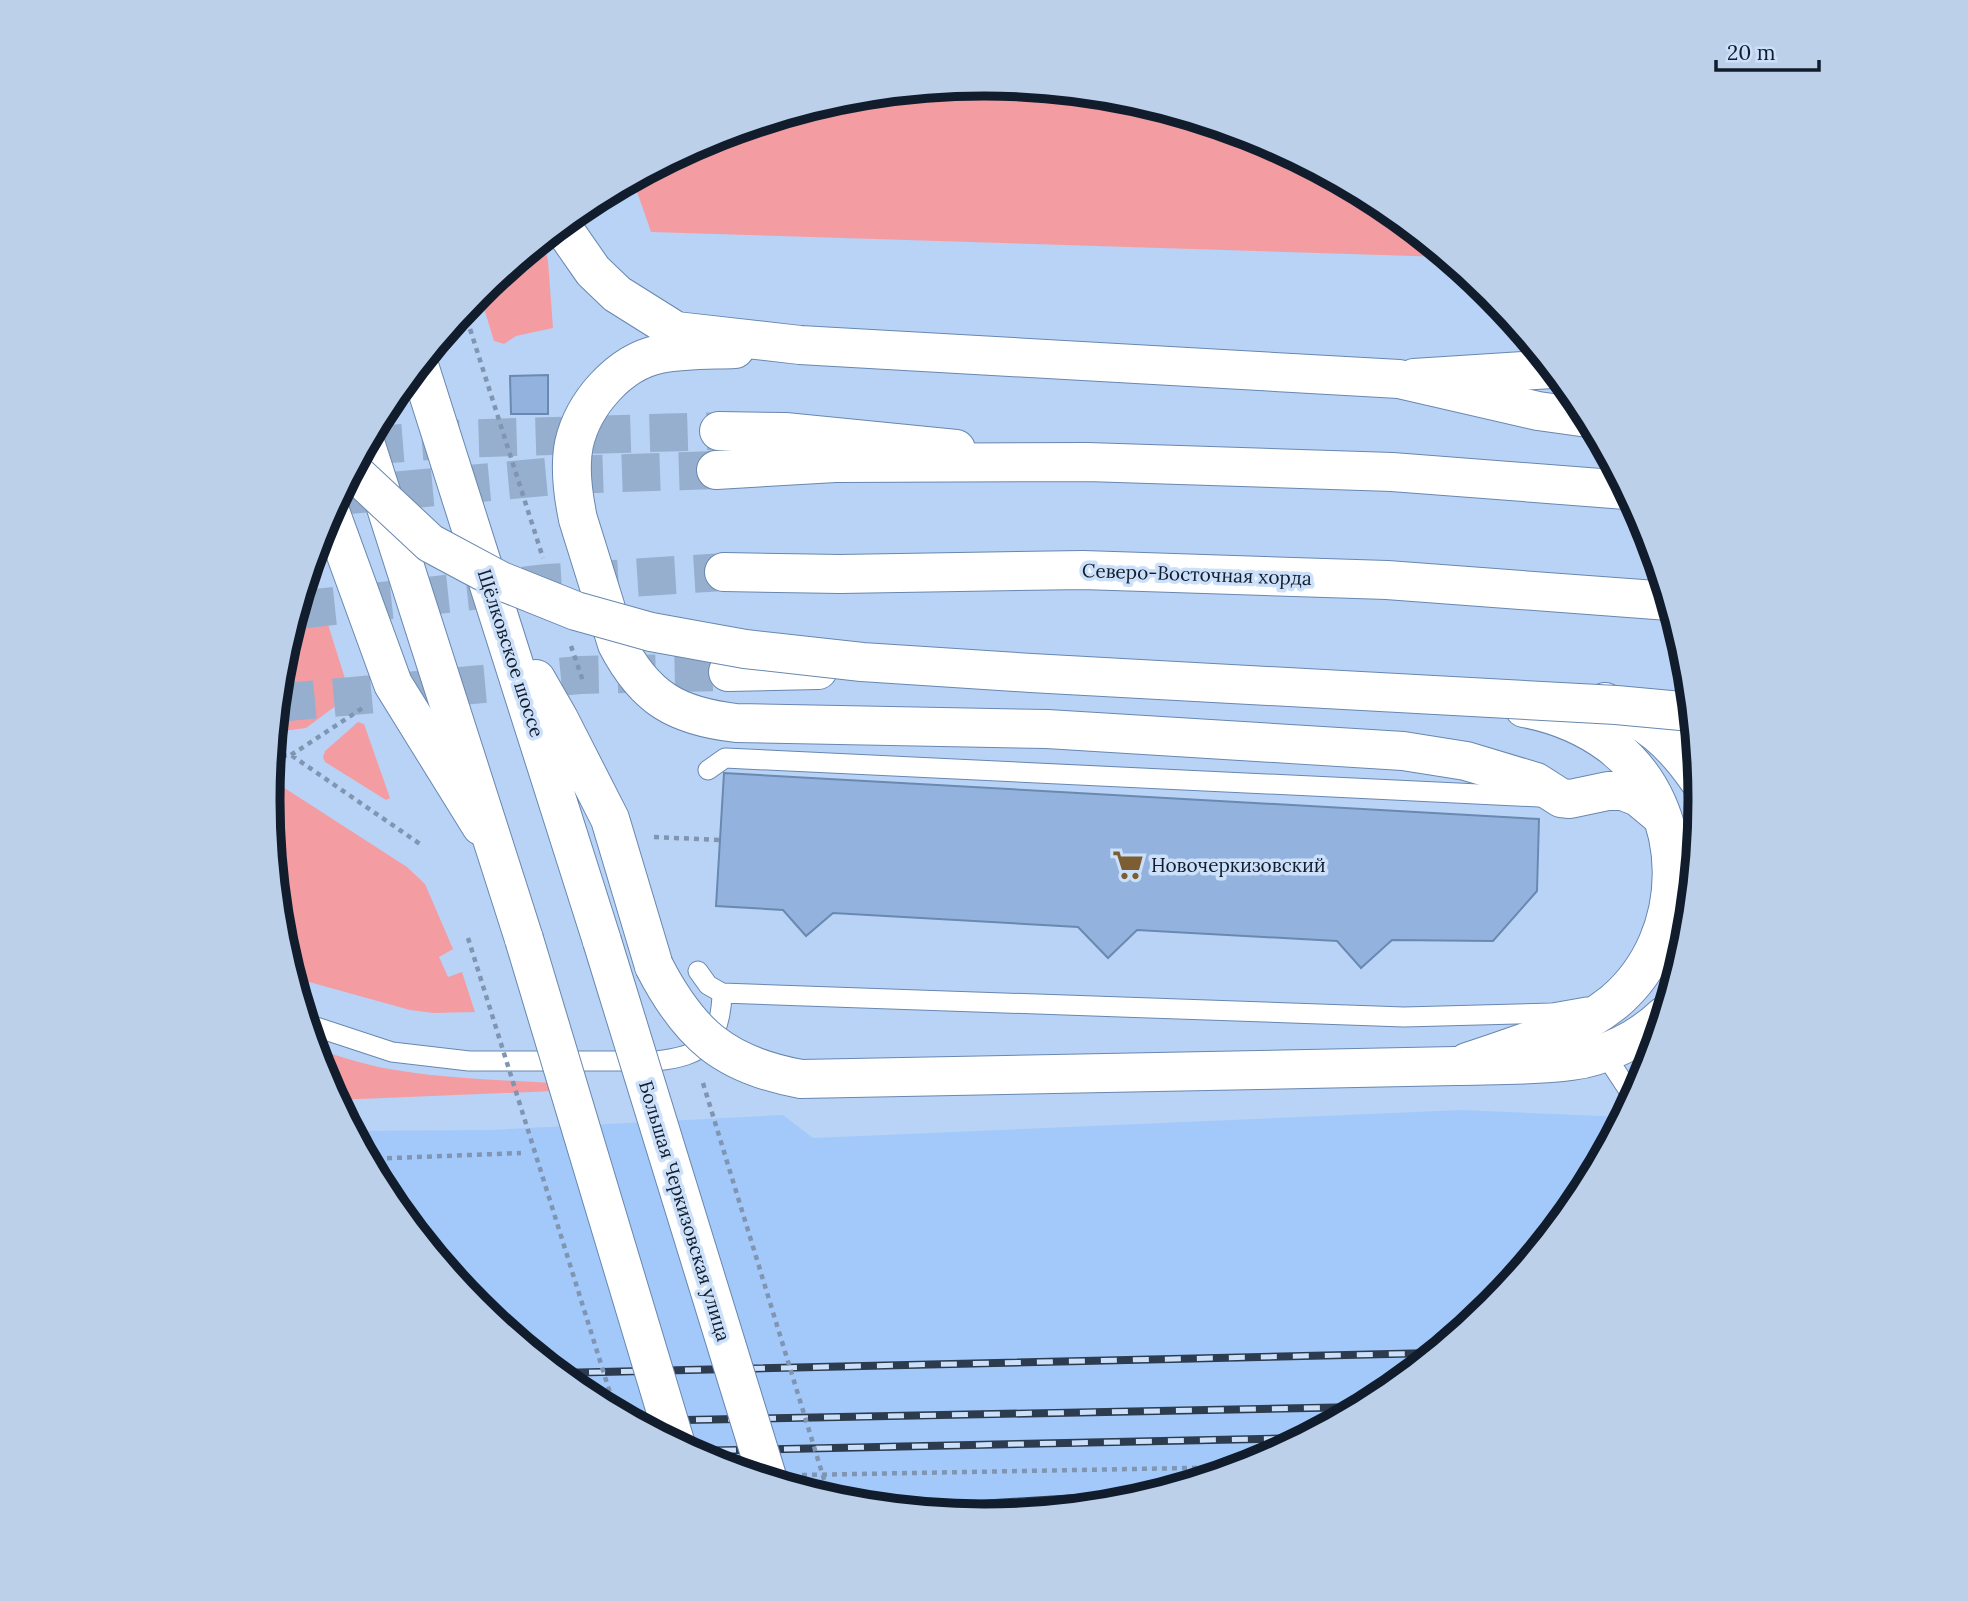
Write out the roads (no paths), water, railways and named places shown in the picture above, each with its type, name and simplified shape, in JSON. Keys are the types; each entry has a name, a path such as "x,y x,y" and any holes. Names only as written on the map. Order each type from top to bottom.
{"main road":[{"path":"567,234 593,271 617,294 676,331 800,345 1399,379 1541,370"},
{"path":"800,345 658,354 619,374 597,397 580,425 574,445 574,498 617,644 640,680 674,707 693,715 736,723 1047,729 1403,751 1466,761 1536,782 1561,798 1623,791 1638,797 1662,817"},
{"name":"Щёлковское шоссе","path":"422,376 602,942"},
{"path":"1399,379 1538,411 1574,416"},
{"path":"719,431 785,432 1087,461"},
{"path":"370,456 524,939 672,1431"},
{"path":"716,470 835,463 1087,461 1392,472 1616,489"},
{"path":"359,476 430,543 501,581 576,611 651,632 745,649 862,662 1682,711"},
{"path":"335,526 393,684 497,852"},
{"name":"Северо-Восточная хорда","path":"724,572 1083,570 1387,580 1659,600"},
{"path":"495,607 559,719 610,819 654,965 670,996 687,1020 708,1041 750,1066 801,1079 1456,1066 1572,1061 1604,1053 1633,1039 1652,1025"},
{"path":"728,672 864,669 1055,674 1439,691 1571,692 1603,701 1632,715 1659,733 1687,763"},
{"path":"1439,691 1553,715 1589,730 1613,746 1650,790 1670,845 1673,874 1663,931 1651,957 1634,981 1614,1002 1590,1019 1564,1031 1456,1066"},
{"name":"Большая Черкизовская улица","path":"602,942 782,1475"}],"lane":[{"path":"708,770 725,758 1561,798"},
{"path":"698,971 708,985 722,993 1404,1017 1552,1013 1614,1002"},
{"path":"317,1027 392,1052 469,1061 656,1061 694,1053 706,1044 717,1028 722,993"},
{"path":"1604,1053 1627,1088"}],"tunnel":[{"path":"376,445 453,439 719,431"},
{"path":"349,495 566,475 716,470"},
{"path":"307,609 548,583 724,572"},
{"path":"287,702 580,675 728,672"}],"railway":[{"path":"574,1373 1420,1353"},
{"path":"652,1421 1340,1407"},
{"path":"713,1450 1281,1438"},
{"path":"979,1504 1085,1497"}],"place":[{"name":"Новочеркизовский","path":"1128,865"}]}
